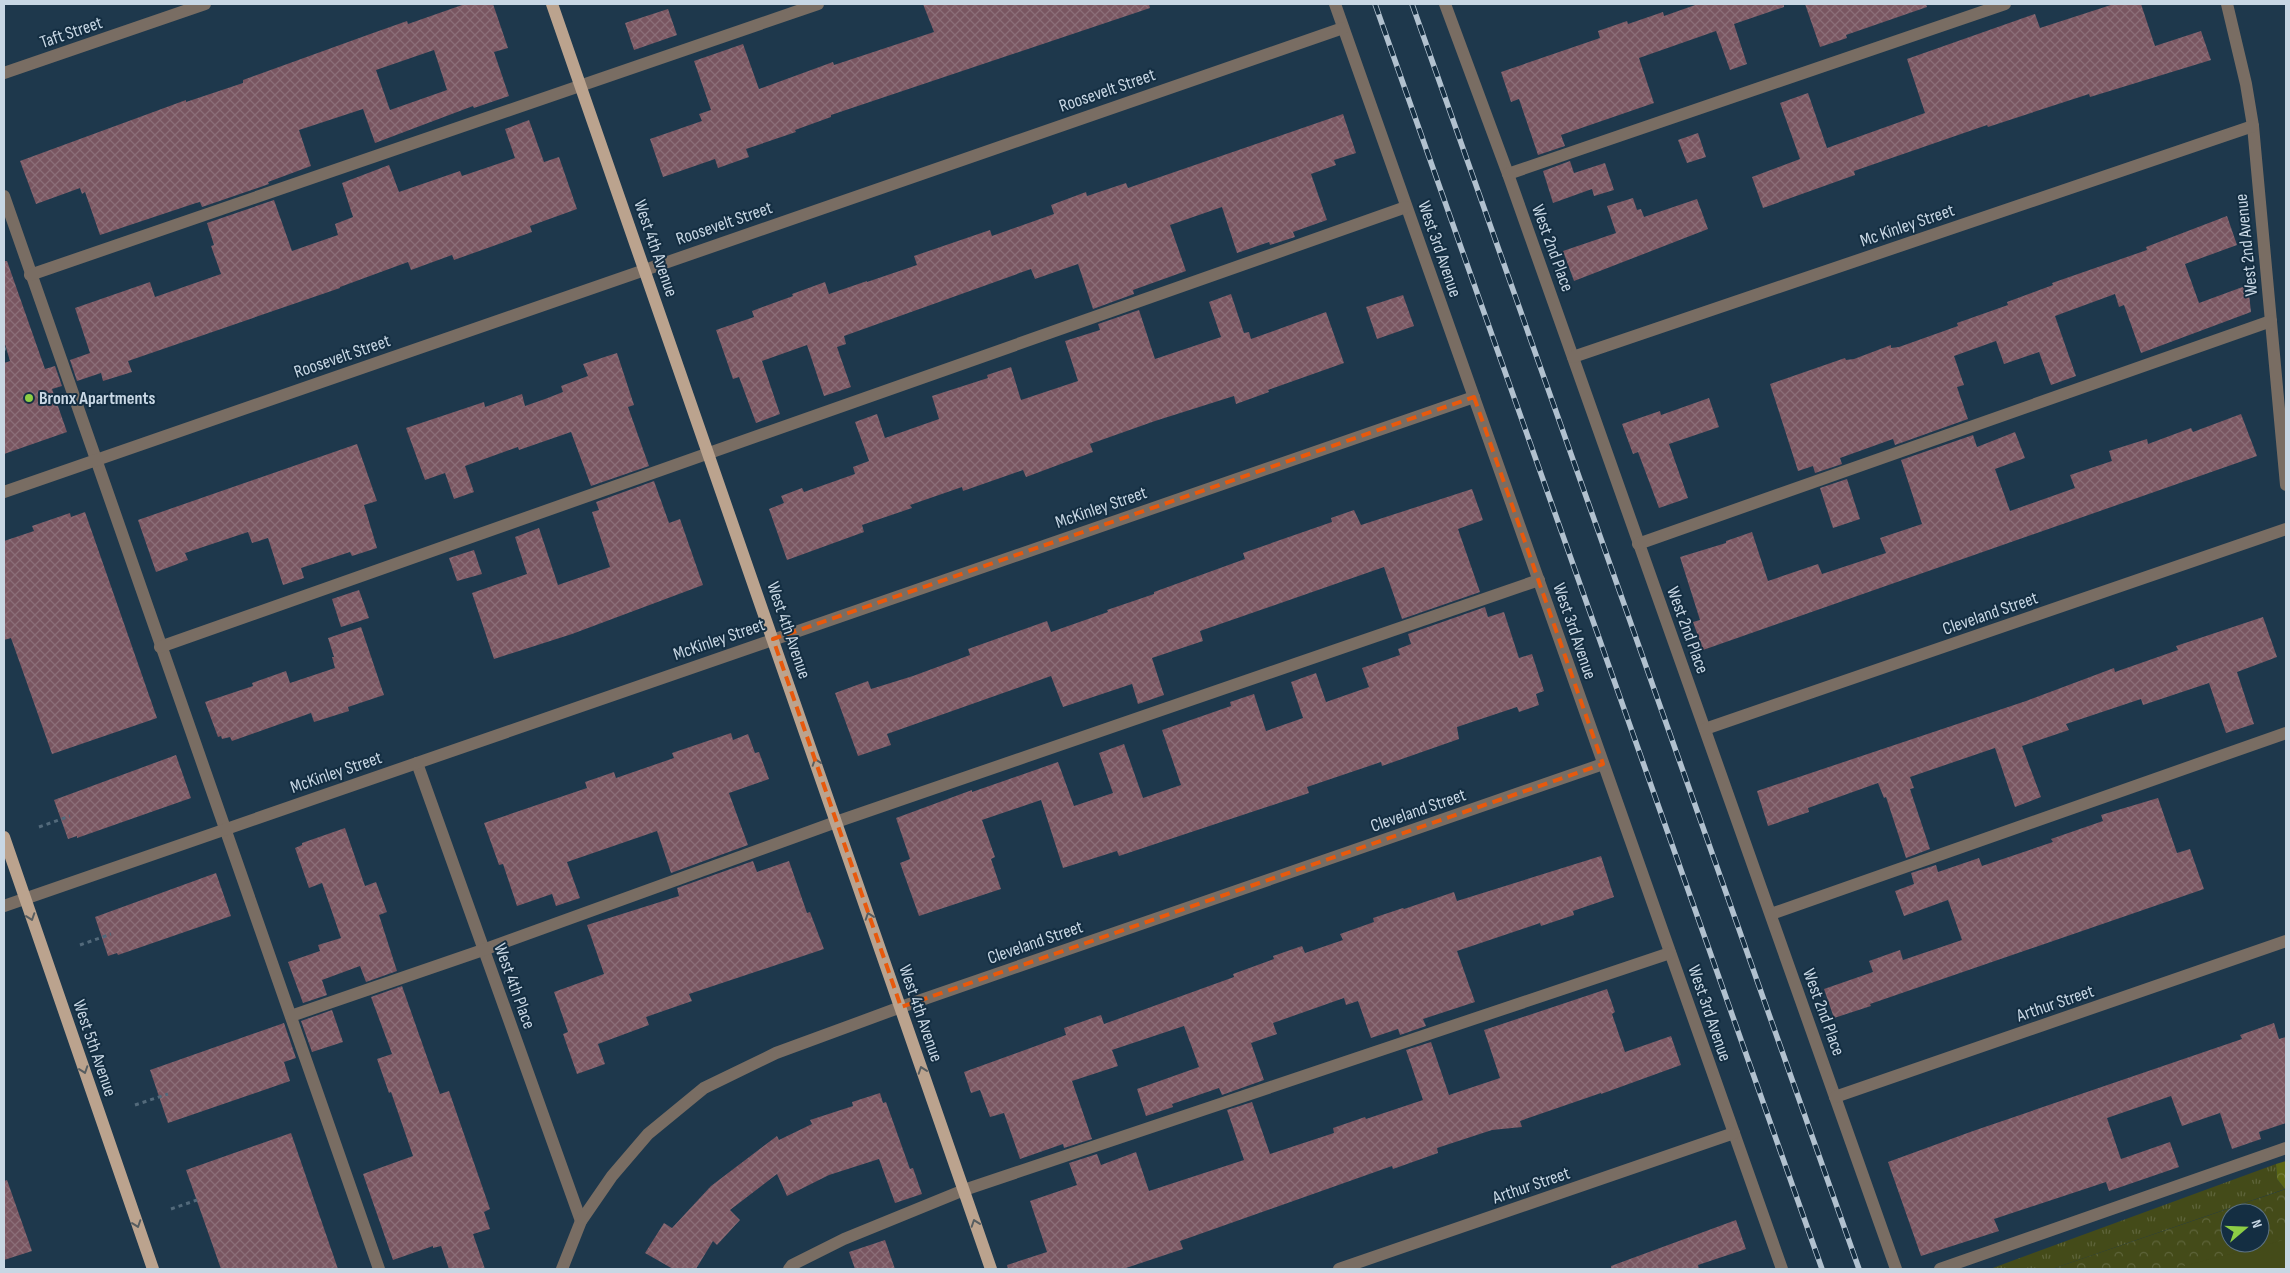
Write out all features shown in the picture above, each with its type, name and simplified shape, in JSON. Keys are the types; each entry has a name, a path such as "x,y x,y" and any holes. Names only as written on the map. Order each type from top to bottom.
{"main road":[{"name":"West 4th Avenue","path":"552,4 646,269 708,454 774,639 991,1269"},
{"name":"West 5th Avenue","path":"4,837 153,1269"}],"street":[{"name":"Taft Street","path":"4,73 205,4"},
{"path":"30,275 818,4"},
{"name":"West 3rd Avenue","path":"1335,4 1782,1269"},
{"name":"West 2nd Place","path":"1445,4 1508,174 1896,1269"},
{"path":"1508,174 2004,4"},
{"name":"West 2nd Avenue","path":"2227,4 2246,84 2252,126 2286,485"},
{"name":"Roosevelt Street","path":"4,492 1343,28"},
{"name":"Mc Kinley Street","path":"1573,357 2252,126"},
{"path":"4,196 160,647 226,829 379,1269"},
{"path":"160,647 1406,206"},
{"path":"1638,544 2271,321"},
{"name":"McKinley Street","path":"4,906 1474,397"},
{"name":"Cleveland Street","path":"1705,729 2286,529"},
{"path":"291,1016 483,950 836,822 1539,580"},
{"path":"1771,914 2286,733"},
{"name":"West 4th Place","path":"416,763 581,1221"},
{"name":"Cleveland Street","path":"562,1269 581,1221 612,1176 648,1134 704,1088 776,1053 901,1007 1603,764"},
{"name":"Arthur Street","path":"1835,1097 2286,942"},
{"path":"789,1269 792,1265 844,1239 964,1190 1670,953"},
{"name":"Arthur Street","path":"1339,1269 1734,1133"},
{"path":"1940,1269 2286,1148"}],"path":[{"path":"39,827 70,816"},
{"path":"80,945 111,934"},
{"path":"135,1105 168,1094"},
{"path":"171,1209 197,1200"}],"highlighted area":[{"path":"1474,397 1603,764 901,1007 773,639"}],"green space":[{"path":"2286,1161 2285,1189 2277,1179 2276,1164"},
{"path":"2276,1164 2277,1179 2285,1189 2244,1203 2220,1203 2220,1211 2052,1269 1990,1269"},
{"path":"2286,1189 2286,1269 2052,1269 2220,1212 2220,1253 2270,1253 2270,1203 2245,1203"},
{"path":"2286,1239 2286,1269 2172,1269 2234,1253 2270,1253 2270,1244"}],"building":[{"path":"465,4 493,4 508,48 494,52 509,96 474,108 473,106 375,143 363,109 299,130 311,166 268,182 269,184 202,207 200,202 196,203 100,235 85,192 82,194 80,188 36,204 20,161 186,100 186,102 243,83 243,80 373,33 407,21 408,24","holes":["434,50 447,90 390,110 376,70"]},
{"path":"923,4 1149,4 1150,8 831,115 831,117 795,130 796,132 746,149 749,157 718,168 715,159 663,177 650,139 702,121 699,114 711,110 694,61 743,44 759,89 833,62 834,65 934,32"},
{"path":"1698,4 1784,4 1784,7 1734,24 1747,64 1730,70 1716,31 1639,58 1654,103 1561,135 1565,146 1538,155 1519,99 1511,102 1501,72 1600,38 1598,31 1627,21 1628,24 1663,12 1664,16"},
{"path":"1805,4 1926,4 1927,7 1846,35 1847,38 1820,47"},
{"path":"2114,4 2141,4 2155,46 2201,31 2211,60 2090,97 2089,94 1988,127 1987,125 1854,171 1855,175 1763,208 1752,177 1800,159 1780,103 1808,93 1827,148 1925,113 1907,59 2035,14 2040,28"},
{"path":"668,9 677,35 634,50 625,23"},
{"path":"1343,114 1356,153 1334,160 1336,165 1311,174 1327,220 1293,232 1295,237 1270,245 1269,242 1237,253 1222,207 1170,225 1186,271 1133,290 1134,294 1093,309 1078,264 1035,279 1031,269 844,336 846,344 837,347 851,387 824,396 807,345 762,361 780,414 756,423 739,377 733,379 716,330 754,317 752,311 825,282 829,294 867,282 917,265 914,256 990,230 992,236 1054,214 1051,205 1086,192 1087,196 1126,183 1128,188"},
{"path":"529,120 544,162 559,157 577,209 530,226 532,232 454,260 452,255 411,270 408,262 340,288 128,361 132,372 103,381 101,373 77,381 70,360 90,353 75,308 150,282 155,297 221,274 211,246 214,245 207,223 274,200 292,251 338,235 335,224 353,217 342,183 389,165 399,192 460,171 462,176 515,158 505,129"},
{"path":"1698,133 1706,157 1687,163 1678,140"},
{"path":"1570,161 1574,173 1605,163 1614,190 1594,196 1592,189 1553,203 1543,171"},
{"path":"1633,198 1637,210 1641,209 1644,217 1697,199 1708,229 1574,281 1563,251 1616,233 1607,206"},
{"path":"2227,216 2237,245 2185,264 2199,303 2248,285 2251,312 2141,353 2124,305 2119,307 2115,294 2055,316 2076,376 2051,385 2039,352 2004,364 1996,341 1954,356 1964,385 1957,387 1968,419 1895,445 1893,439 1840,458 1842,464 1815,473 1813,466 1798,471 1770,384 1845,358 1846,360 1854,359 1891,345 1891,348 1899,347 1958,326 1957,323 2008,305 2007,302 2053,285 2052,283 2147,250 2146,247"},
{"name":"Bronx Apartments","path":"4,261 7,261 45,369 55,366 62,386 52,389 67,432 4,454 4,363 10,361 4,341"},
{"path":"1231,294 1244,333 1249,332 1251,339 1326,312 1344,363 1268,390 1269,392 1236,404 1234,396 1090,444 1093,452 1026,477 1023,470 963,491 962,487 910,505 912,508 862,525 864,532 787,560 769,509 784,503 781,496 802,488 804,492 855,474 853,467 869,461 855,422 877,414 885,438 939,419 932,396 988,378 987,375 1011,367 1021,400 1078,381 1065,341 1100,330 1098,324 1139,310 1155,359 1221,337 1209,302"},
{"path":"1403,295 1414,326 1377,339 1366,307"},
{"path":"617,353 634,405 628,407 649,466 591,486 571,432 519,450 518,447 465,466 474,492 454,499 445,473 425,480 406,428 484,402 485,407 522,394 525,406 545,399 563,392 561,386 588,376 583,364"},
{"path":"1709,398 1719,427 1669,444 1688,498 1659,508 1638,452 1633,454 1622,424 1660,411 1661,415"},
{"path":"2241,414 2257,456 1703,650 1693,622 1700,620 1680,557 1726,543 1726,541 1752,532 1768,581 1818,564 1822,574 1886,553 1880,538 1922,524 1901,460 1973,435 1977,447 2015,432 2025,458 1995,469 2010,511 2075,488 2070,475 2112,461 2109,451 2147,439 2148,444 2191,428 2193,432"},
{"path":"357,444 377,501 364,505 377,548 352,556 350,552 301,568 304,578 283,585 268,538 252,543 248,532 185,553 188,560 156,572 138,520"},
{"path":"1847,479 1860,519 1833,528 1820,488"},
{"path":"654,481 669,523 680,519 703,585 572,634 494,659 472,593 527,574 515,537 539,528 558,585 610,567 592,512 599,510 596,502"},
{"path":"1472,489 1483,520 1458,529 1480,592 1402,619 1384,567 1200,631 1203,641 1152,658 1164,695 1138,704 1132,684 1063,707 1051,676 887,734 891,745 858,756 835,693 868,681 871,689 913,676 970,655 968,649 1047,621 1051,632 1108,612 1107,610 1245,559 1243,553 1332,522 1331,518 1354,510 1361,525"},
{"path":"85,512 157,718 52,754 11,638 4,640 4,541 34,531 32,526 70,513 71,517"},
{"path":"474,550 482,574 457,581 449,558"},
{"path":"359,590 369,618 341,627 332,599"},
{"path":"1485,607 1488,617 1504,612 1519,658 1532,654 1544,691 1536,694 1539,705 1519,712 1517,707 1457,727 1459,739 1382,766 1381,762 1307,787 1309,793 1119,856 1117,851 1063,868 1041,800 982,820 995,857 991,859 1001,889 919,916 900,863 910,859 896,818 972,790 972,792 1058,762 1074,806 1113,793 1099,753 1124,744 1143,798 1181,785 1162,730 1231,706 1230,702 1254,694 1266,731 1303,718 1291,682 1316,673 1326,702 1369,687 1362,668 1400,655 1398,649 1411,644 1408,634"},
{"path":"2263,617 2277,657 2237,672 2254,724 2226,733 2209,683 2143,705 2141,699 2066,724 2069,730 2022,746 2041,797 2015,807 1995,748 1910,777 1914,788 1910,789 1930,849 1906,858 1886,797 1884,798 1878,783 1808,808 1809,812 1768,826 1757,791 2026,701 2114,668 2115,672 2178,650 2176,646"},
{"path":"361,627 384,695 348,707 349,711 314,722 311,713 232,741 230,737 222,739 221,736 218,737 205,702 253,686 252,683 286,671 290,683 335,668 332,657 334,657 328,638"},
{"path":"731,733 733,740 748,734 755,753 759,752 769,779 729,793 748,845 671,873 657,831 567,862 580,898 556,906 552,894 517,906 503,864 499,865 484,823 587,788 585,782 614,772 616,778 674,758 672,753"},
{"path":"176,755 191,798 77,838 77,836 68,839 54,800"},
{"path":"2158,798 2177,853 2190,849 2204,889 1834,1018 1824,989 1873,972 1869,961 1900,950 1903,960 1962,940 1948,900 1904,916 1895,891 1914,884 1911,873 1936,865 1938,872 1979,858 1982,866 2053,842 2051,839 2103,821 2101,815"},
{"path":"345,828 365,886 376,882 387,912 379,915 397,971 366,982 360,966 322,980 327,995 303,1003 288,962 320,951 318,945 341,938 322,883 309,888 295,848 302,845 302,843"},
{"path":"1601,856 1614,897 1573,911 1574,915 1541,926 1540,923 1457,951 1475,1002 1423,1019 1426,1026 1400,1035 1398,1029 1371,1038 1358,1001 1346,1005 1344,998 1273,1023 1277,1034 1251,1043 1264,1080 1222,1095 1219,1088 1172,1104 1173,1107 1146,1116 1137,1089 1199,1067 1184,1026 1112,1050 1118,1066 1072,1081 1092,1139 1064,1148 1063,1144 1020,1159 1004,1113 990,1117 980,1090 971,1093 964,1072 1066,1035 1064,1028 1101,1015 1104,1024 1234,977 1233,974 1274,959 1273,956 1302,946 1305,953 1343,940 1340,934 1374,922 1373,918 1403,908 1454,892 1457,901"},
{"path":"753,861 757,872 789,861 807,913 810,912 824,949 689,994 692,1001 646,1017 649,1025 598,1044 605,1064 577,1074 563,1034 568,1032 554,992 604,974 587,925 679,896 677,888"},
{"path":"216,873 231,916 118,955 117,953 108,956 95,917"},
{"path":"402,986 440,1094 449,1091 490,1209 484,1212 490,1229 473,1234 485,1269 449,1269 441,1246 433,1248 433,1246 393,1260 363,1174 413,1156 391,1092 389,1093 377,1059 392,1054 371,997"},
{"path":"1607,989 1615,1012 1612,1014 1625,1052 1671,1036 1681,1065 1520,1121 1522,1127 1492,1130 1437,1148 1438,1153 1393,1169 1392,1166 1180,1241 1183,1249 1123,1269 1008,1269 1007,1265 1047,1252 1030,1201 1077,1185 1069,1163 1097,1154 1101,1165 1136,1152 1149,1191 1244,1160 1227,1110 1252,1102 1270,1154 1334,1133 1333,1128 1423,1100 1406,1050 1431,1042 1449,1095 1500,1078 1484,1030"},
{"path":"332,1010 343,1042 312,1052 301,1021"},
{"path":"284,1023 296,1058 284,1062 290,1081 168,1123 150,1070"},
{"path":"2274,1023 2279,1039 2286,1037 2286,1123 2259,1132 2261,1139 2232,1149 2220,1113 2182,1126 2171,1096 2107,1118 2121,1159 2170,1142 2179,1167 2109,1191 2106,1182 1994,1219 1999,1231 1921,1256 1888,1162 2242,1039 2240,1035"},
{"path":"880,1093 883,1103 886,1102 910,1169 913,1168 922,1194 895,1203 879,1159 829,1175 787,1196 777,1174 730,1210 740,1220 717,1245 713,1241 696,1269 673,1269 645,1253 664,1223 672,1228 711,1186 777,1136 779,1140 812,1124 810,1120 853,1106 852,1102"},
{"path":"291,1133 338,1269 221,1269 186,1170"},
{"path":"7,1180 32,1251 4,1260 4,1181"},
{"path":"1736,1220 1746,1249 1698,1265 1699,1269 1611,1269 1611,1266"},
{"path":"885,1240 895,1269 855,1269 849,1252"}],"railway":[{"path":"1375,4 1822,1269"},
{"path":"1412,4 1859,1269"}],"place":[{"name":"Bronx Apartments","path":"29,398"}]}
